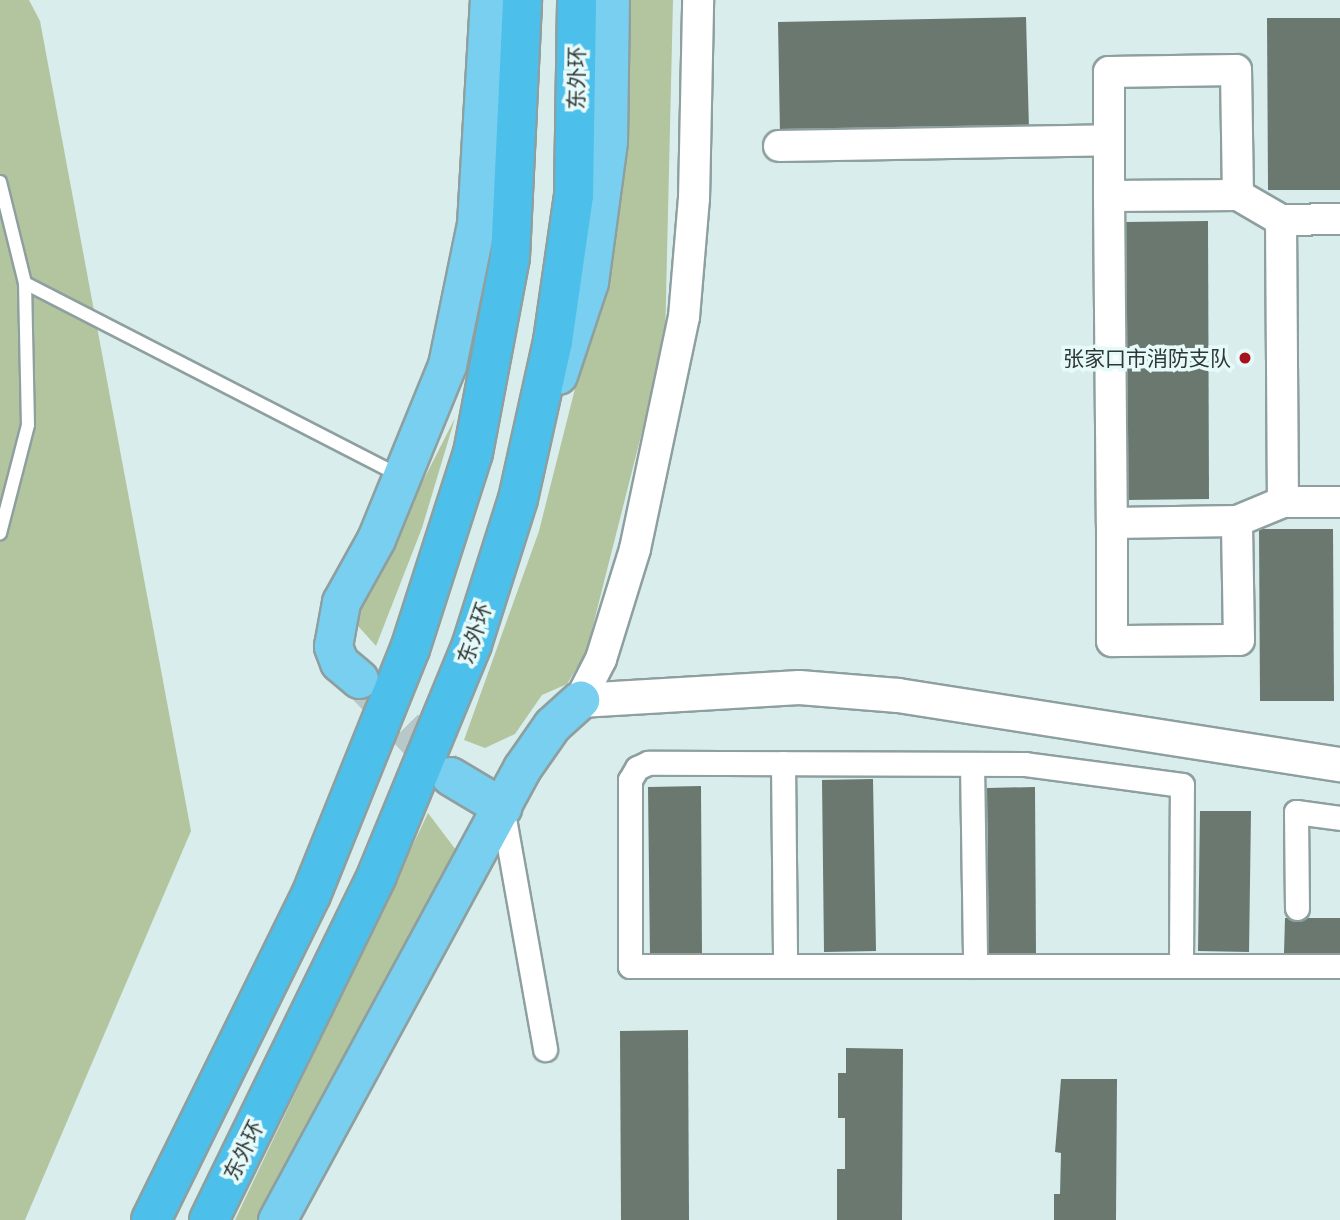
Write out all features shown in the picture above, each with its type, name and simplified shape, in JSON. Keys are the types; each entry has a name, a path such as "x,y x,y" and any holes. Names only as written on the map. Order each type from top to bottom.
{"highway":[{"path":"151,1220 311,895 410,649 474,453 510,257 522,0"},
{"name":"东外环","path":"209,1220 377,875 472,644 517,499 553,341 574,195 577,0"}],"main road":[{"path":"476,224 489,0"},
{"path":"359,679 339,662 332,646 341,602 403,477 447,365 476,224 504,0"},
{"path":"517,499 589,282 608,141 610,0"},
{"path":"447,365 467,368 474,376 474,453"},
{"path":"277,1220 502,807 552,725 580,700 799,687 898,695 1340,764"},
{"path":"450,776 502,807"}],"street":[{"path":"580,700 601,659 635,549 684,317 694,199 698,0"},
{"path":"1237,521 1239,640 1112,640 1109,72 1236,70 1238,195"},
{"path":"779,146 1109,140"},
{"path":"1109,196 1238,195 1281,220 1340,219"},
{"path":"1281,220 1283,502"},
{"path":"1112,523 1237,521 1283,502 1340,502"},
{"path":"1181,966 1182,785 1025,764 648,762 637,768 630,780 630,966 785,966 975,966 1181,966 1340,966"},
{"path":"783,763 785,966"},
{"path":"972,764 975,966"},
{"path":"502,807 545,1049"},
{"path":"1297,908 1296,812 1340,818"}],"lane":[{"path":"0,182 24,283 28,425 0,533"},
{"path":"24,283 403,477"}],"green space":[{"path":"0,0 29,0 40,21 191,831 25,1220 0,1220"},
{"path":"624,0 673,0 665,341 586,653 567,684 542,695 515,734 485,748 464,740 539,531 603,278"},
{"path":"455,418 422,528 376,646 358,626 358,609"},
{"path":"428,813 459,854 261,1220 235,1220"}],"building":[{"path":"1026,17 1029,129 780,134 778,22"},
{"path":"1267,18 1340,18 1340,190 1268,190"},
{"path":"1208,221 1209,499 1126,500 1125,222"},
{"path":"1259,529 1333,529 1334,701 1260,701"},
{"path":"873,779 876,951 824,952 822,780"},
{"path":"701,786 702,957 650,957 648,787"},
{"path":"1035,787 1036,957 989,958 987,788"},
{"path":"1200,811 1251,811 1249,952 1198,951"},
{"path":"1285,918 1340,918 1340,953 1284,953"},
{"path":"688,1030 689,1220 621,1220 620,1031"},
{"path":"846,1048 903,1049 902,1220 837,1220 837,1169 845,1169 845,1118 838,1118 838,1073 846,1073"},
{"path":"1061,1079 1117,1079 1116,1220 1054,1220 1054,1194 1060,1194 1061,1153 1055,1152"}],"tunnel":[{"path":"367,687 447,772"}],"place":[{"name":"张家口市消防支队","path":"1245,358"}]}
